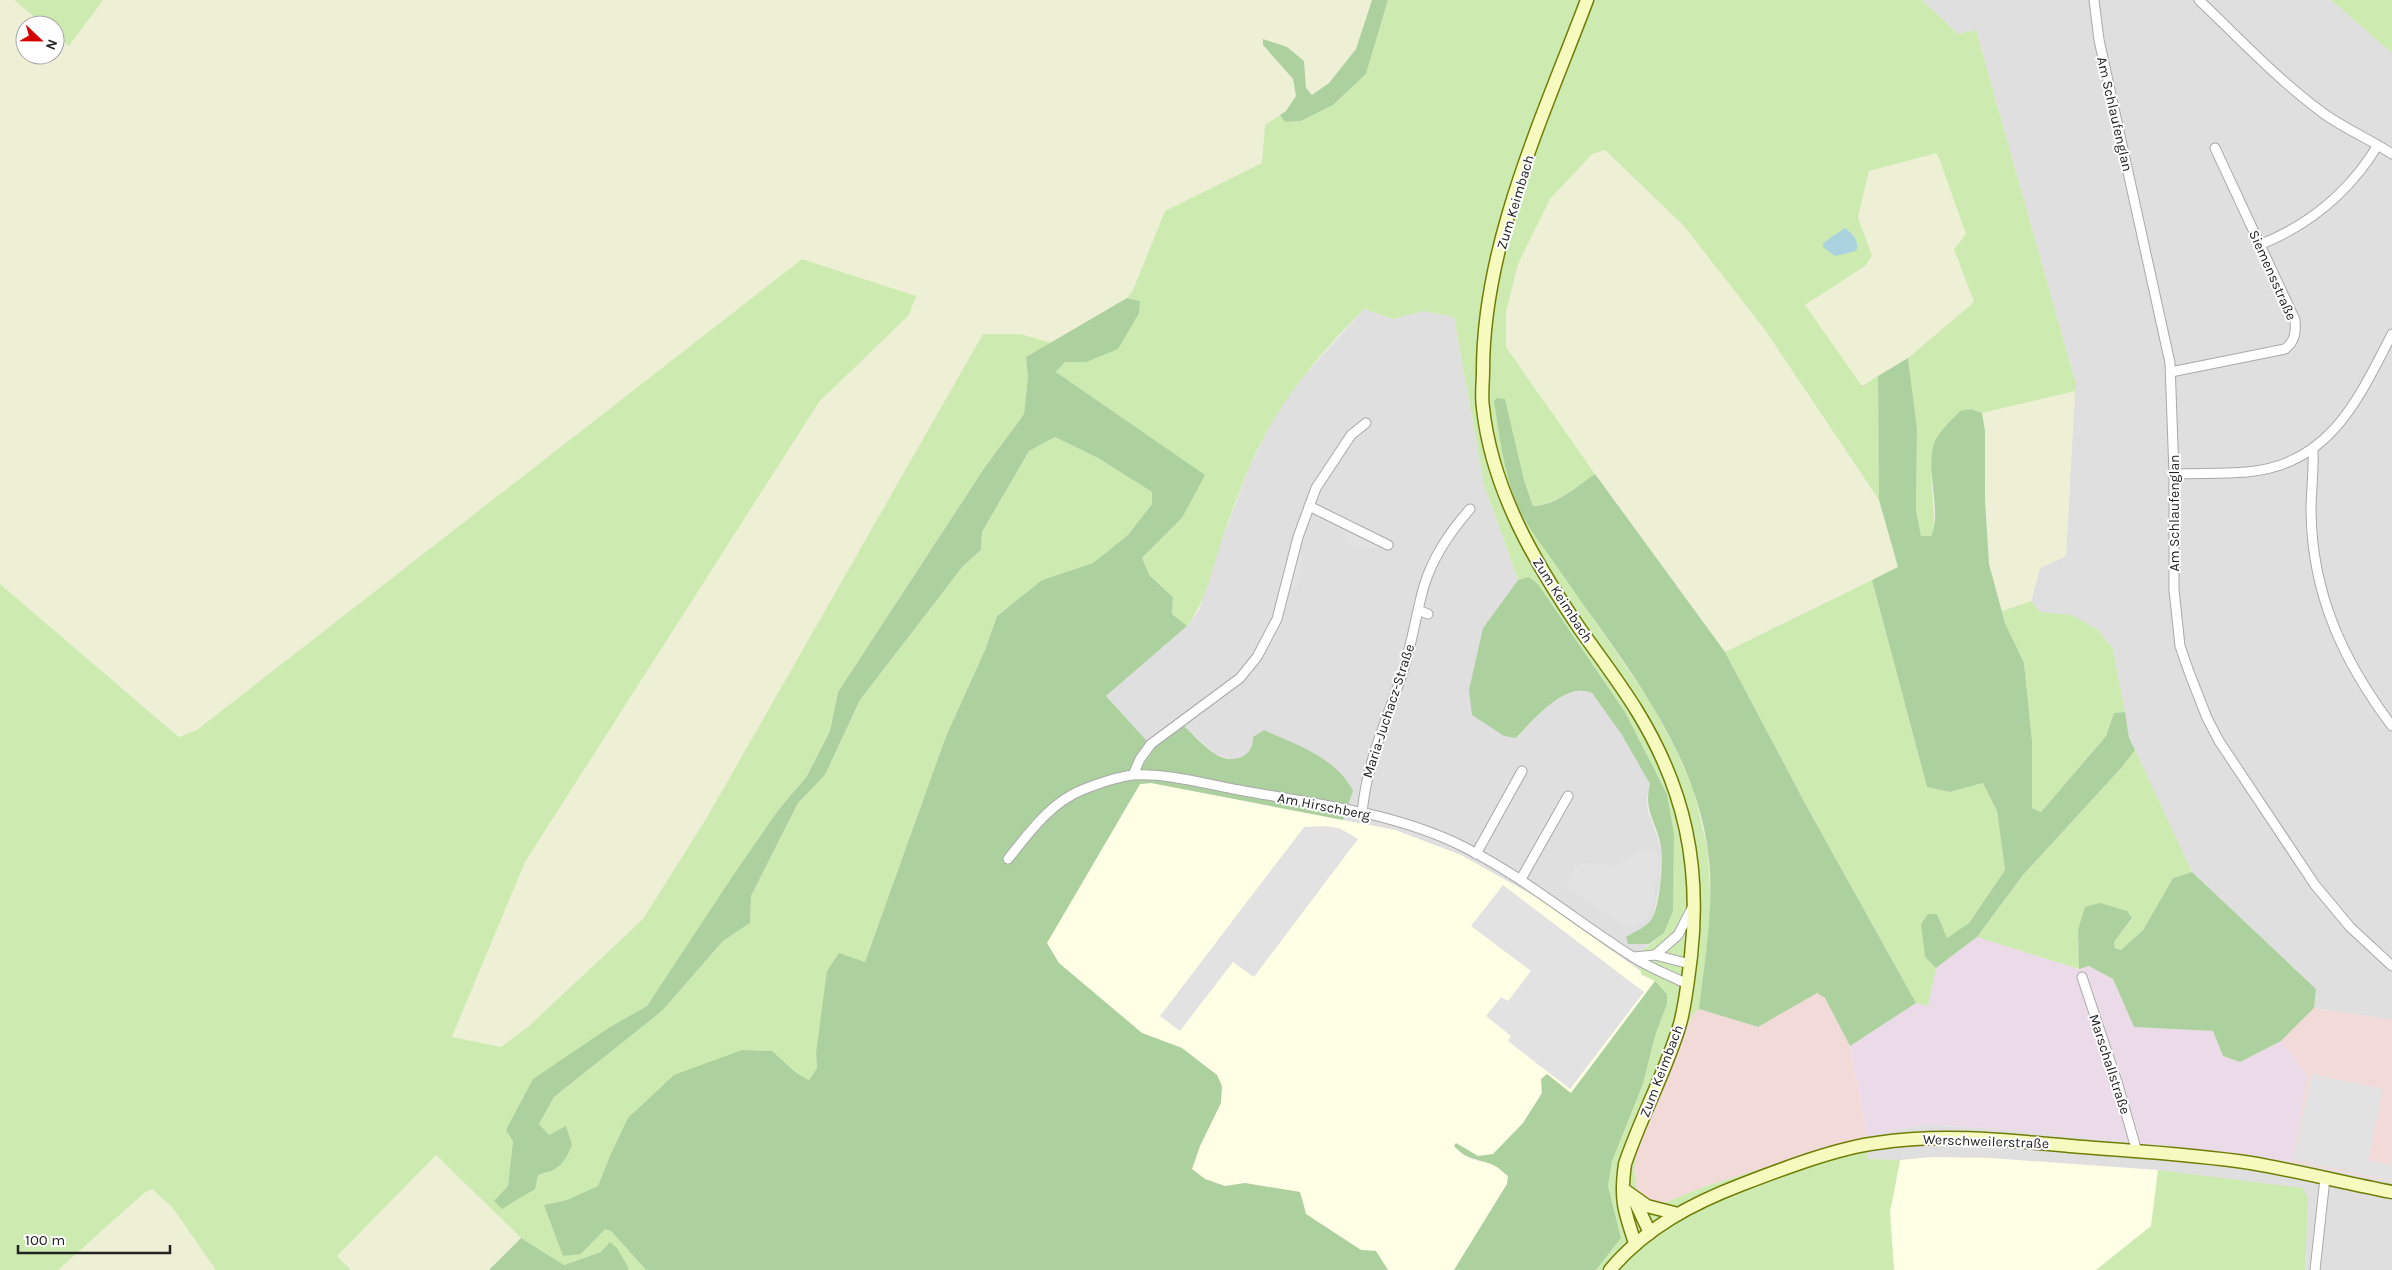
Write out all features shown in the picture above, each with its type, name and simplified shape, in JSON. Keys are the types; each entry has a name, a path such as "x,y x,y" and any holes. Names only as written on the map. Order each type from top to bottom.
{"street":[{"name":"Zum Keimbach","path":"1588,0 1512,205 1488,292 1483,344 1483,408 1493,459 1514,520 1568,611 1638,712 1666,765 1680,801 1690,846 1694,924 1690,964 1680,1024 1632,1141 1625,1164 1622,1189 1623,1208 1635,1243"},
{"name":"Am Schlaufenglan","path":"2094,0 2099,40 2171,372 2175,615 2182,652 2207,718 2219,741 2334,910 2392,966"},
{"path":"2199,0 2268,68 2299,95 2325,115 2378,144 2392,154"},
{"path":"2259,244 2311,218 2333,201 2370,157 2378,144"},
{"name":"Siemensstraße","path":"2171,372 2285,349 2291,344 2296,331 2295,320 2215,148"},
{"path":"2174,474 2248,472 2281,464 2312,450 2334,431 2355,406 2392,334"},
{"path":"1133,776 1140,759 1151,744 1240,678 1257,658 1277,619 1308,506 1329,466 1351,435 1366,423"},
{"path":"2312,450 2311,512 2321,592 2330,620 2345,654 2362,683 2392,726"},
{"path":"1308,506 1388,545"},
{"name":"Maria-Juchacz-Straße","path":"1362,813 1365,783 1372,756 1404,669 1424,584 1441,546 1470,508"},
{"path":"1418,610 1428,614"},
{"path":"1476,854 1522,771"},
{"name":"Am Hirschberg","path":"1008,859 1042,817 1080,791 1133,776 1175,779 1362,813 1409,824 1476,854 1521,879 1634,958 1687,984"},
{"path":"1521,879 1568,796"},
{"path":"1655,954 1678,935 1694,904"},
{"path":"1634,958 1655,954 1690,964"},
{"name":"Marschallstraße","path":"2082,977 2118,1085 2137,1152"},
{"name":"Werschweilerstraße","path":"1610,1270 1635,1243 1691,1205 1767,1175 1875,1143 1925,1137 1970,1138 2251,1163 2392,1192"},
{"path":"2315,1270 2325,1178"},
{"path":"1622,1189 1634,1199 1647,1206 1678,1214"},
{"path":"1634,1199 1650,1233"}],"shaded area":[{"path":"0,0 14,0 32,15 15,15 15,65 65,65 65,43 69,46 103,0 1372,0 1356,49 1329,83 1312,95 1306,88 1304,61 1263,45 1293,79 1296,96 1286,111 1265,125 1262,163 1165,211 1133,290 1127,298 1051,343 1021,334 983,334 706,819 643,919 530,1025 501,1047 452,1038 525,862 819,402 909,315 197,730 180,737 0,584"},
{"path":"1922,0 2331,0 2392,53 2392,1020 2314,1008 2316,989 2192,872 2129,738 2113,649 2098,630 2072,615 2040,612 2031,601 2040,568 2066,556 2075,381 1976,30 1958,34"},
{"path":"1605,150 1684,226 1765,330 1879,500 1898,567 1725,652 1595,474 1506,347 1506,312 1518,264 1550,199 1592,154"},
{"path":"1937,153 1966,234 1954,249 1974,302 1908,358 1862,386 1804,305 1865,266 1872,256 1858,217 1869,171"},
{"path":"1364,309 1393,319 1423,311 1454,317 1484,484 1518,580 1483,628 1516,738 1545,707 1567,694 1585,690 1592,693 1622,735 1650,784 1647,798 1648,810 1661,848 1660,883 1653,918 1641,931 1631,934 1629,944 1649,944 1634,957 1642,975 1536,897 1461,855 1395,830 1343,820 1353,791 1253,746 1245,757 1234,760 1215,754 1184,726 1157,745 1147,741 1106,696 1187,626 1199,610 1221,542 1249,468 1272,421 1293,388"},
{"path":"2075,391 2066,556 2040,568 2031,601 2002,611 1989,564 1982,413"},
{"path":"1345,529 1380,544 1377,549 1344,543"},
{"path":"1297,553 1304,554 1297,588 1289,586"},
{"path":"1151,783 1395,830 1461,855 1536,897 1655,981 1571,1093 1541,1079 1542,1093 1523,1123 1493,1154 1478,1156 1456,1143 1460,1152 1473,1160 1492,1164 1508,1176 1507,1184 1454,1270 1388,1270 1376,1251 1361,1250 1306,1214 1303,1199 1245,1183 1225,1186 1205,1179 1192,1169 1200,1146 1182,1048 1142,1033 1058,963 1046,943 1140,784"},
{"path":"1325,826 1339,828 1358,839 1254,977 1233,962 1180,1031 1160,1016 1304,827"},
{"path":"1649,850 1657,854 1659,862 1652,906 1645,920 1633,927 1625,926 1602,912 1565,885 1574,866 1585,863 1616,866 1638,851"},
{"path":"1503,885 1644,992 1570,1089 1508,1041 1511,1036 1486,1016 1501,997 1508,1001 1531,971 1471,926"},
{"path":"1977,937 2078,969 2089,966 2113,979 2134,1027 2213,1031 2223,1056 2240,1062 2281,1041 2307,1076 2292,1162 2191,1148 1983,1128 1924,1125 1867,1136 1850,1046 1916,1003 1928,1006 1936,968"},
{"path":"1817,993 1825,998 1850,1046 1867,1136 1706,1186 1656,1206 1637,1194 1634,1170 1638,1144 1692,1015 1699,1009 1758,1027"},
{"path":"2314,1008 2392,1020 2392,1182 2292,1162 2306,1076 2281,1041"},
{"path":"2312,1074 2383,1089 2368,1160 2390,1165 2392,1156 2392,1181 2293,1160"},
{"path":"467,1123 436,1155 521,1238 489,1270 351,1270 337,1256"},
{"path":"1924,1125 1983,1128 2191,1148 2292,1162 2392,1182 2392,1270 2305,1270 2306,1239 2158,1170 2096,1270 1894,1270 1900,1161 1868,1159 1867,1136"},
{"path":"1933,1157 1990,1158 2158,1170 2151,1226 2096,1270 1894,1270 1890,1212 1900,1160"},
{"path":"152,1189 172,1207 216,1270 58,1270 144,1193"}],"green space":[{"path":"14,0 103,0 69,46 65,43 65,15 32,15"},
{"path":"1372,0 1388,0 1366,74 1333,105 1301,121 1285,122 1280,115 1286,111 1296,96 1293,79 1263,45 1263,39 1287,47 1304,61 1306,88 1312,95 1329,83 1356,49"},
{"path":"1388,0 1922,0 1958,34 1976,30 2075,381 2075,391 1982,413 1971,409 1931,475 1935,528 1931,536 1921,536 1916,510 1917,428 1908,358 1974,302 1954,249 1966,234 1937,153 1869,171 1858,217 1872,256 1865,266 1805,305 1862,386 1878,376 1879,500 1765,330 1684,226 1605,150 1592,154 1550,199 1518,264 1506,312 1506,347 1595,474 1558,499 1533,506 1524,480 1505,400 1494,401 1546,550 1651,703 1676,750 1694,791 1708,851 1711,915 1699,1009 1692,1015 1638,1144 1634,1170 1637,1194 1656,1206 1706,1186 1867,1136 1868,1159 1900,1160 1890,1212 1894,1270 1596,1270 1621,1238 1608,1186 1612,1160 1643,1084 1655,1036 1667,1004 1655,981 1642,975 1634,957 1664,933 1673,911 1674,833 1667,794 1625,712 1538,584 1529,577 1518,580 1484,484 1454,317 1423,311 1393,319 1364,309 1313,364 1285,402 1260,445 1234,505 1199,607 1187,626 1172,614 1173,597 1150,576 1142,558 1182,518 1204,475 1056,372 1065,362 1086,362 1140,301 1127,298 1133,290 1165,211 1262,163 1265,125 1280,115 1285,122 1301,121 1333,105 1366,74"},
{"path":"2331,0 2392,0 2392,53"},
{"path":"802,259 916,296 909,315 819,402 525,862 452,1037 501,1047 530,1025 643,919 706,819 983,334 1021,334 1051,343 1026,357 1028,377 1024,414 985,467 838,692 830,731 807,776 779,809 647,1006 610,1027 513,1141 508,1186 494,1201 538,1175 548,1173 566,1127 549,1135 539,1124 554,1097 662,1011 723,941 750,923 751,896 798,803 825,775 860,700 963,566 981,550 982,532 1029,451 1055,437 1098,458 1152,492 1152,504 1128,535 1093,563 1042,580 997,616 985,650 946,736 865,962 820,1034 816,1053 817,1068 809,1080 795,1072 771,1051 742,1050 609,1158 598,1187 567,1200 544,1205 581,1254 605,1228 611,1231 646,1270 628,1270 628,1267 601,1252 564,1265 521,1238 436,1155 337,1256 351,1270 216,1270 172,1207 152,1189 144,1193 58,1270 0,1270 0,584 179,737 197,730"},
{"path":"1127,298 1140,301 1139,313 1118,349 1086,362 1065,362 1056,372 1205,475 1182,518 1142,558 1150,576 1173,597 1172,614 1187,626 1106,696 1147,741 1157,745 1184,726 1202,744 1220,757 1234,759 1245,755 1250,750 1253,737 1264,730 1314,753 1326,761 1346,779 1353,791 1343,820 1151,783 1140,784 1047,943 1059,963 1142,1033 1182,1048 1217,1075 1222,1086 1221,1103 1200,1146 1192,1169 1205,1179 1225,1186 1245,1183 1300,1192 1306,1214 1361,1250 1376,1251 1388,1270 646,1270 611,1231 605,1229 581,1254 563,1256 544,1205 567,1200 598,1186 628,1118 674,1075 742,1050 772,1051 795,1072 809,1080 817,1068 816,1053 827,971 839,953 865,962 946,736 985,650 997,616 1042,580 1093,563 1128,535 1152,504 1152,492 1098,458 1055,437 1029,451 982,532 981,550 963,566 860,700 825,775 798,803 751,896 750,923 723,941 662,1011 554,1097 539,1124 549,1135 566,1126 572,1145 569,1152 563,1162 556,1168 538,1175 535,1189 502,1209 494,1201 508,1186 513,1141 506,1130 533,1079 610,1027 647,1006 779,809 807,776 830,731 838,692 985,467 1024,414 1028,377 1026,357"},
{"path":"1908,358 1917,428 1916,510 1921,536 1931,536 1934,527 1935,504 1931,465 1935,441 1943,429 1960,411 1971,409 1982,413 1985,431 1985,499 1989,564 2005,623 2024,663 2032,740 2032,808 2041,812 2106,736 2114,713 2125,712 2129,738 2135,750 2122,767 2023,875 1977,937 1936,968 1925,957 1921,924 1928,914 1937,914 1947,938 1969,923 2005,870 1997,811 1983,783 1950,792 1927,787 1872,580 1898,567 1879,500 1878,376"},
{"path":"1497,398 1505,399 1524,480 1533,506 1550,503 1558,499 1595,474 1725,652 1807,807 1916,1003 1850,1046 1825,998 1817,993 1758,1027 1699,1009 1710,911 1708,851 1700,812 1687,775 1671,739 1652,705 1534,535 1520,511 1510,485 1503,457 1494,401"},
{"path":"1529,577 1538,584 1625,712 1667,794 1674,833 1673,911 1664,933 1649,944 1628,944 1626,937 1642,928 1651,920 1659,896 1662,863 1661,847 1649,810 1648,794 1650,784 1622,735 1592,693 1582,691 1571,692 1561,697 1540,713 1516,738 1504,736 1472,715 1469,690 1483,628 1518,580"},
{"path":"1872,580 1927,787 1950,792 1983,783 1997,811 2005,870 1969,923 1925,957 1936,968 1928,1006 1916,1003 1807,807 1725,652"},
{"path":"2031,601 2040,612 2072,615 2098,630 2113,649 2125,712 2114,713 2106,736 2041,812 2032,808 2032,740 2024,663 2005,623 2002,611"},
{"path":"2135,750 2192,872 2173,878 2143,930 2121,950 2115,948 2114,942 2132,919 2078,930 2079,969 1977,937 2023,875 2122,767"},
{"path":"2192,872 2316,989 2314,1008 2281,1041 2240,1062 2223,1056 2213,1031 2134,1027 2113,979 2089,966 2079,969 2078,930 2085,907 2100,903 2127,911 2132,918 2114,942 2115,948 2121,950 2143,930 2173,878"},
{"path":"1655,981 1667,994 1667,1004 1655,1036 1643,1084 1612,1161 1608,1186 1621,1238 1596,1270 1454,1270 1507,1184 1508,1176 1493,1165 1463,1154 1454,1146 1456,1143 1478,1156 1493,1154 1523,1123 1542,1093 1541,1079 1547,1074 1571,1093"},
{"path":"2158,1170 2303,1188 2308,1200 2305,1270 2096,1270 2151,1226"},
{"path":"521,1238 564,1265 601,1252 610,1242 617,1248 628,1270 489,1270"}],"water":[{"path":"1845,228 1853,235 1856,241 1856,251 1835,256 1823,247 1823,243"}]}
